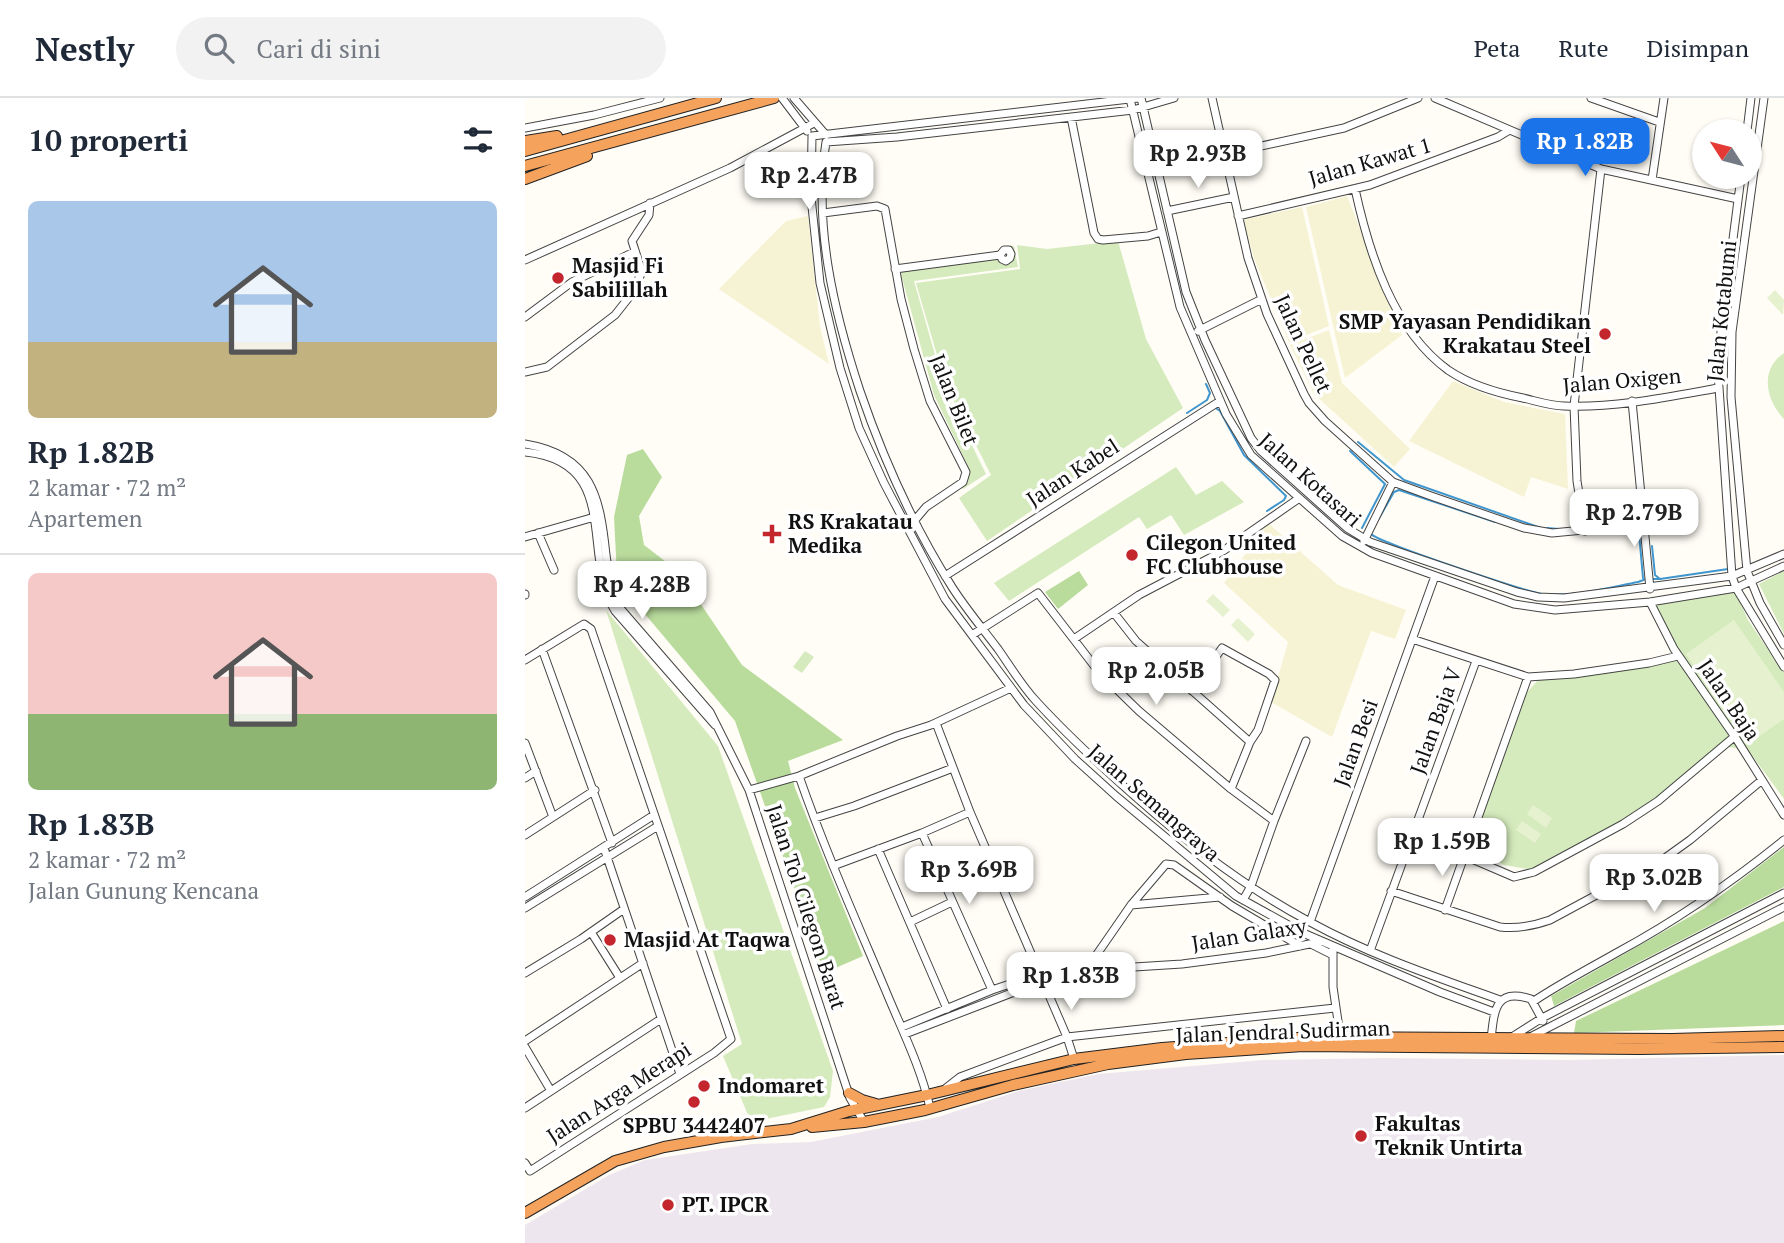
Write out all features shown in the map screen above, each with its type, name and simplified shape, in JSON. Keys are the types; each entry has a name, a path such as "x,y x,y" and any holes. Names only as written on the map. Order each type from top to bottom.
{"highway":[{"path":"525,151 716,98"},
{"path":"525,166 774,98"},
{"path":"525,141 608,127"},
{"path":"525,179 649,133"},
{"path":"525,1213 606,1166 630,1156 721,1137 791,1129 853,1110 1074,1059 1162,1048 1311,1037 1493,1044 1512,1037 1784,1036"},
{"name":"Jalan Jendral Sudirman","path":"791,1129 858,1123 930,1108 1043,1078 1162,1056 1303,1046 1784,1046"},
{"path":"831,1116 849,1094 879,1104"}],"street":[{"path":"525,128 594,115 660,98"},
{"path":"782,98 812,139 861,141 1133,110"},
{"path":"794,98 826,139"},
{"path":"826,139 1138,100 1174,98"},
{"name":"Jalan Pellet","path":"1212,98 1248,258 1262,299 1309,403 1325,421 1393,482 1524,528 1552,533 1646,524"},
{"path":"1225,154 1344,128 1418,98"},
{"path":"1435,98 1601,169 1738,199"},
{"path":"1591,98 1659,122"},
{"path":"1651,180 1664,98"},
{"path":"1748,119 1751,98"},
{"name":"Jalan Kotabumi","path":"1764,98 1733,332 1731,397 1747,571 1784,645"},
{"name":"Jalan Kotasari","path":"1138,100 1133,110 1161,232 1180,307 1214,404 1249,453 1342,536 1361,547 1514,604 1555,610 1650,602 1736,588 1784,566"},
{"name":"Jalan Kotasari","path":"1138,100 1186,292 1251,438 1257,447 1347,528 1377,545 1517,593 1555,598 1732,576 1784,554"},
{"path":"1071,117 1094,233 1098,239 1148,236 1161,232"},
{"path":"525,260 738,164 814,123"},
{"name":"Jalan Kawat 1","path":"1238,216 1355,189 1431,164 1508,131"},
{"name":"Jalan Semangraya","path":"812,139 811,197 820,283 840,368 859,428 884,484 945,599 1024,705 1075,759 1116,796 1243,900 1321,941 1333,951 1494,1012"},
{"name":"Jalan Semangraya","path":"826,139 823,160 823,213 830,282 872,427 915,520 945,576 1033,699 1085,752 1180,836 1251,886 1310,922 1370,951 1500,1000 1519,995 1534,1001"},
{"path":"1584,528 1577,481 1574,406 1601,169"},
{"name":"Jalan Oxigen","path":"1355,189 1362,221 1406,326 1448,370 1486,388 1561,406 1632,401 1717,388"},
{"name":"Jalan Kotabumi","path":"1739,189 1721,332 1717,388 1732,576 1736,588 1784,667"},
{"path":"1167,211 1234,197"},
{"path":"525,372 547,367 622,309 642,272 634,252 633,237 649,215 650,203"},
{"name":"Jalan Bilet","path":"823,213 877,206 883,208 911,336 930,401 966,472 963,482 926,507 915,520"},
{"path":"525,317 569,284 634,252"},
{"path":"895,269 1000,255"},
{"path":"1191,334 1262,299"},
{"path":"1721,332 1733,332"},
{"path":"840,368 852,364"},
{"path":"1632,401 1650,587"},
{"name":"Jalan Kabel","path":"945,576 1214,404"},
{"path":"525,444 552,450 579,469 596,494 599,516"},
{"path":"525,452 550,457 572,471 590,495 599,516"},
{"path":"1361,547 1393,482"},
{"path":"1074,639 1139,595 1223,551 1298,499"},
{"path":"910,509 926,507"},
{"path":"525,537 599,516"},
{"name":"Jalan Tol Cilegon Barat","path":"599,516 614,598 710,712 750,790 849,1094"},
{"path":"538,533 554,569"},
{"name":"Jalan Besi","path":"1310,922 1435,576"},
{"path":"972,635 1038,593 1099,672 1139,711 1231,789 1274,821"},
{"path":"1555,598 1555,610"},
{"name":"Jalan Baja","path":"1650,602 1678,656 1784,815"},
{"path":"1114,613 1136,641 1250,742"},
{"path":"525,660 583,624 591,629 657,826 525,908"},
{"path":"1412,639 1528,677 1611,668 1678,656"},
{"path":"1192,691 1222,648 1273,677 1274,683 1258,730 1250,742 1231,789"},
{"path":"542,649 612,843"},
{"name":"Jalan Baja V","path":"1370,951 1476,661"},
{"path":"1445,910 1528,677"},
{"path":"750,790 799,776 936,723 1011,688"},
{"path":"936,723 970,812 1074,1059"},
{"path":"1465,856 1514,877 1534,872 1658,801 1734,737"},
{"path":"1243,900 1251,886 1306,741"},
{"path":"525,743 554,817"},
{"path":"815,818 855,806 953,768"},
{"path":"525,778 536,771"},
{"path":"799,776 833,866 903,1031 930,1108"},
{"path":"1391,891 1513,929 1531,926 1551,920 1665,858 1762,780"},
{"path":"525,835 595,790"},
{"path":"833,866 970,812"},
{"path":"525,897 654,815"},
{"name":"Jalan Arga Merapi","path":"525,1163 530,1171 730,1042 731,1037 657,826"},
{"path":"922,833 992,990"},
{"path":"1547,1028 1534,1001 1619,952 1737,878 1784,840"},
{"path":"604,848 680,1074"},
{"path":"878,849 947,1009"},
{"path":"1086,970 1131,905 1165,863 1174,865 1300,946"},
{"path":"1512,1037 1542,1018 1784,893"},
{"path":"1131,905 1220,897"},
{"path":"909,922 952,902"},
{"path":"1519,1047 1547,1028 1784,907"},
{"path":"525,973 624,909"},
{"path":"591,932 620,978"},
{"name":"Jalan Galaxy","path":"903,1031 992,990 1039,974 1056,975 1086,970 1182,964 1266,953 1321,941"},
{"path":"1311,943 1333,951 1335,1008 1339,1028"},
{"path":"525,1041 643,964"},
{"name":"Jalan Galaxy","path":"903,1031 1042,983 1056,975"},
{"path":"1493,1044 1494,1012 1500,1000"},
{"path":"943,1090 960,1077 1067,1037 1335,1008"},
{"path":"525,1108 661,1019"},
{"path":"525,1047 551,1091"},
{"path":"849,1094 858,1123"}],"shaded area":[{"path":"1347,196 1402,335 1345,378 1306,207"},
{"path":"1302,207 1329,326 1289,342 1255,261 1243,220"},
{"path":"808,216 820,327 829,364 719,289 786,221"},
{"path":"1329,330 1342,383 1410,449 1394,467 1314,394 1290,345"},
{"path":"1453,381 1504,402 1565,414 1568,489 1531,477 1524,497 1409,441"},
{"path":"1268,523 1338,585 1406,610 1395,639 1371,631 1332,737 1271,702 1288,642 1224,583"},
{"path":"1784,1055 1784,1243 525,1243 525,1225 609,1175 645,1160 752,1144 811,1142 938,1117 1019,1091 1098,1074 1263,1060 1568,1060"}],"green space":[{"path":"1118,241 1146,339 1183,408 987,541 959,498 991,475 946,386 916,283 1020,269 1017,245 1047,249"},
{"path":"1010,246 1014,246 1018,267 914,281 945,390 986,474 963,489 961,486 969,475 968,466 934,395 901,274 903,270 1001,257 1003,259 1013,252"},
{"path":"1775,290 1784,300 1783,315 1767,298"},
{"path":"1784,353 1784,419 1769,394 1768,376 1776,360"},
{"path":"643,449 662,477 639,516 644,545 700,588 698,600 742,665 843,740 788,761 795,788 863,956 824,973 735,721 639,607 617,575 614,517 627,455"},
{"path":"1176,467 1196,495 1222,481 1244,502 1184,535 1171,515 1147,529 1139,517 1009,601 994,583"},
{"path":"1079,571 1088,585 1058,609 1045,592"},
{"path":"1784,571 1784,634 1759,584"},
{"path":"1734,588 1748,620 1784,673 1784,799 1748,750 1722,746 1675,784 1608,830 1534,870 1504,865 1470,845 1527,692 1540,678 1675,657 1655,602"},
{"path":"1213,594 1230,610 1223,617 1206,601"},
{"path":"606,610 718,746 833,1071 830,1097 824,1107 751,1122 723,1056 742,1044"},
{"path":"1238,618 1255,634 1248,642 1231,625"},
{"path":"1734,620 1784,692 1784,719 1748,744 1686,654"},
{"path":"805,651 814,657 802,673 793,667"},
{"path":"1533,805 1552,818 1546,828 1527,814"},
{"path":"1522,821 1541,834 1535,843 1516,830"},
{"path":"1784,847 1784,887 1554,1006 1551,996 1705,908"},
{"path":"1784,921 1784,1025 1574,1033 1576,1021"}],"waterway":[{"path":"1187,413 1207,400 1210,393 1206,384"},
{"path":"1214,407 1220,411 1244,455 1286,496 1267,511"},
{"path":"1358,442 1404,480 1541,528"},
{"path":"1350,451 1385,484 1362,528"},
{"path":"1378,520 1394,492 1399,490 1495,522"},
{"path":"1593,526 1639,520"},
{"path":"1547,528 1559,529"},
{"path":"1614,531 1637,530 1639,533 1643,578"},
{"path":"1371,534 1424,556 1542,594 1590,591 1646,579"},
{"path":"1652,546 1655,575 1660,579 1728,569"},
{"path":"1652,579 1660,579"}],"place":[{"name":"Masjid Fi Sabilillah","path":"558,278"},
{"name":"SMP Yayasan Pendidikan Krakatau Steel","path":"1605,334"},
{"name":"RS Krakatau Medika","path":"772,534"},
{"name":"Cilegon United FC Clubhouse","path":"1132,555"},
{"name":"Masjid At Taqwa","path":"610,940"},
{"name":"Indomaret","path":"704,1086"},
{"name":"SPBU 3442407","path":"694,1102"},
{"name":"Fakultas Teknik Untirta","path":"1361,1136"},
{"name":"PT. IPCR","path":"668,1205"}]}
